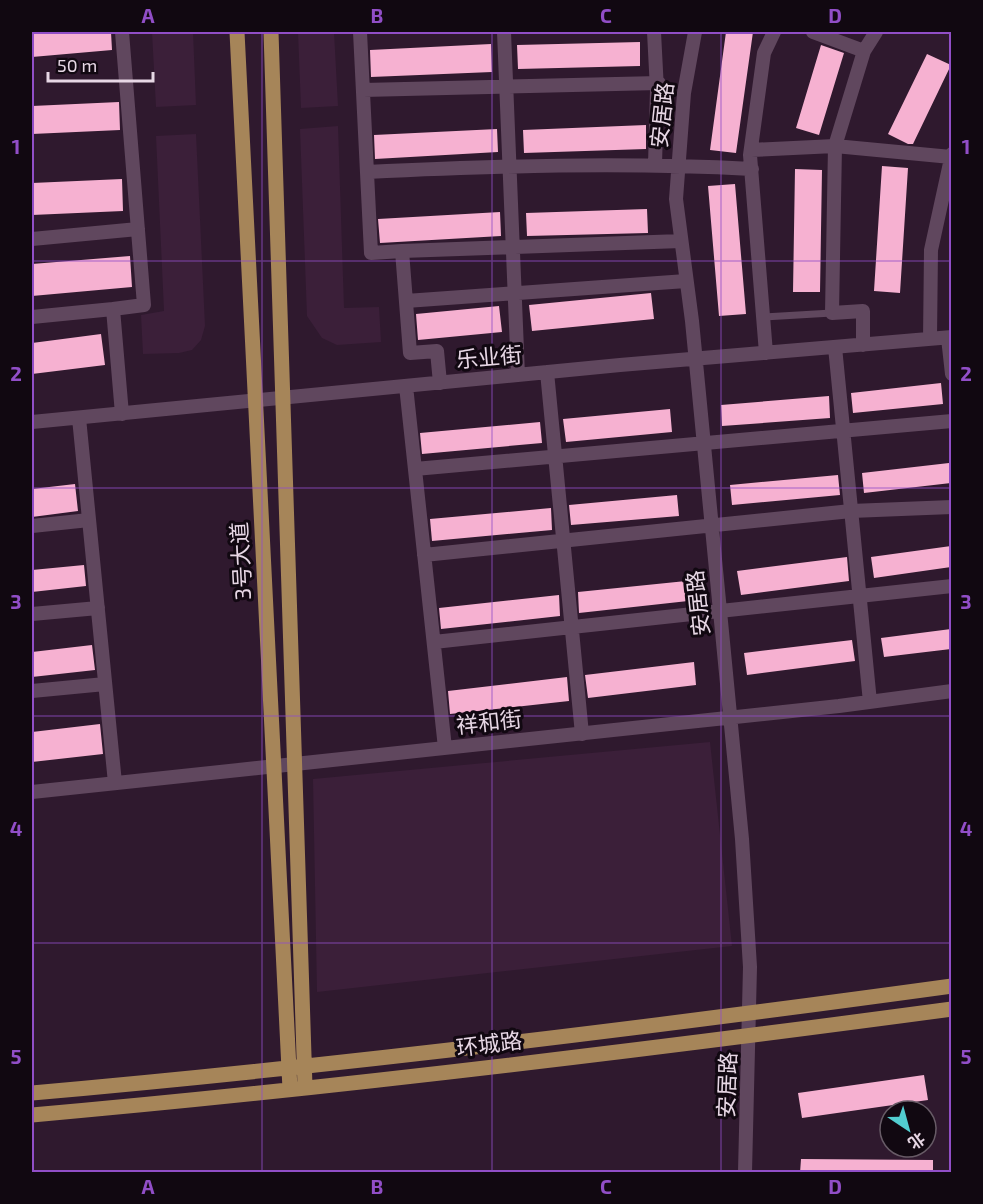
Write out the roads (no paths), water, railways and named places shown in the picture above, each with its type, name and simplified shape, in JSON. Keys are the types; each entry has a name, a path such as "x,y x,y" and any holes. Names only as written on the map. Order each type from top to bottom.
{"main road":[{"name":"3号大道","path":"237,32 289,1067 298,1088"},
{"name":"3号大道","path":"271,32 304,1065 298,1088"},
{"path":"32,1093 289,1067 750,1014 951,986"},
{"name":"环城路","path":"32,1115 298,1088 750,1036 951,1009"}],"street":[{"path":"32,317 144,305 122,32"},
{"path":"360,32 371,253 681,242"},
{"path":"504,32 518,375"},
{"path":"654,32 658,83 655,165"},
{"name":"安居路","path":"695,32 684,93 676,199 695,359 742,839 750,967 746,1173"},
{"path":"766,353 751,150 764,53 773,32"},
{"path":"813,32 864,51"},
{"path":"864,345 863,311 832,313 835,146 864,51 876,32"},
{"path":"363,90 658,83"},
{"path":"751,150 835,146 951,156 932,250 930,339"},
{"path":"367,172 509,166 679,165 752,169"},
{"path":"32,239 138,229"},
{"path":"402,251 410,353 437,351 440,383"},
{"path":"406,301 686,281"},
{"path":"113,309 122,414"},
{"path":"950,338 951,374"},
{"name":"乐业街","path":"32,422 547,372 950,338"},
{"path":"835,347 870,702"},
{"path":"547,372 582,734"},
{"path":"406,386 445,748"},
{"path":"79,418 115,783"},
{"path":"415,469 951,421"},
{"path":"424,555 851,511 951,507"},
{"path":"32,525 89,520"},
{"path":"434,642 951,586"},
{"path":"32,614 98,608"},
{"path":"32,691 105,684"},
{"name":"祥和街","path":"32,792 730,718 951,692"}],"lane":[{"path":"764,317 832,313"}]}
